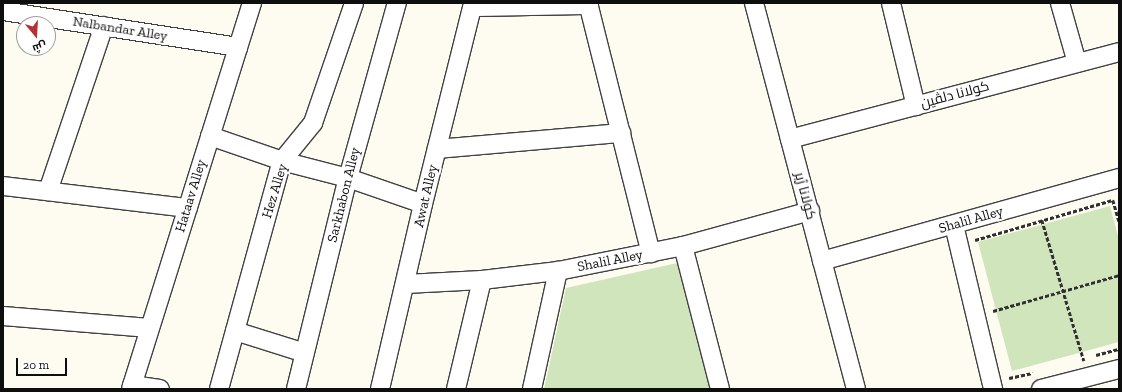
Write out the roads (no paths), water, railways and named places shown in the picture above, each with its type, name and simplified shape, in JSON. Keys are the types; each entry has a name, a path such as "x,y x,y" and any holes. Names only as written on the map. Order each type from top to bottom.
{"street":[{"name":"Hataav Alley","path":"132,387 252,3"},
{"name":"Hez Alley","path":"225,387 235,331 282,160 314,123 354,3"},
{"name":"Sarkhabon Alley","path":"296,389 348,178 397,3"},
{"name":"کولانا ژیر","path":"754,3 856,389"},
{"path":"891,3 916,106"},
{"path":"1060,3 1077,63"},
{"path":"473,5 589,4 651,253"},
{"name":"Awat Alley","path":"380,389 406,284 423,204 473,5"},
{"name":"Nalbandar Alley","path":"3,11 238,46"},
{"path":"48,191 104,26"},
{"name":"کولانا دلڤین","path":"790,139 1119,52"},
{"path":"437,149 621,133"},
{"path":"210,136 282,160 348,178 423,204"},
{"name":"Shalil Alley","path":"822,261 1119,178"},
{"path":"3,186 188,208"},
{"name":"Shalil Alley","path":"406,284 482,280 558,271 682,246 810,211"},
{"path":"954,225 984,314 993,389"},
{"path":"682,246 720,389"},
{"path":"532,389 558,271"},
{"path":"456,389 482,280"},
{"path":"3,316 150,328"},
{"path":"235,331 305,354"},
{"path":"1041,389 1119,369"},
{"path":"132,387 160,389"}]}
